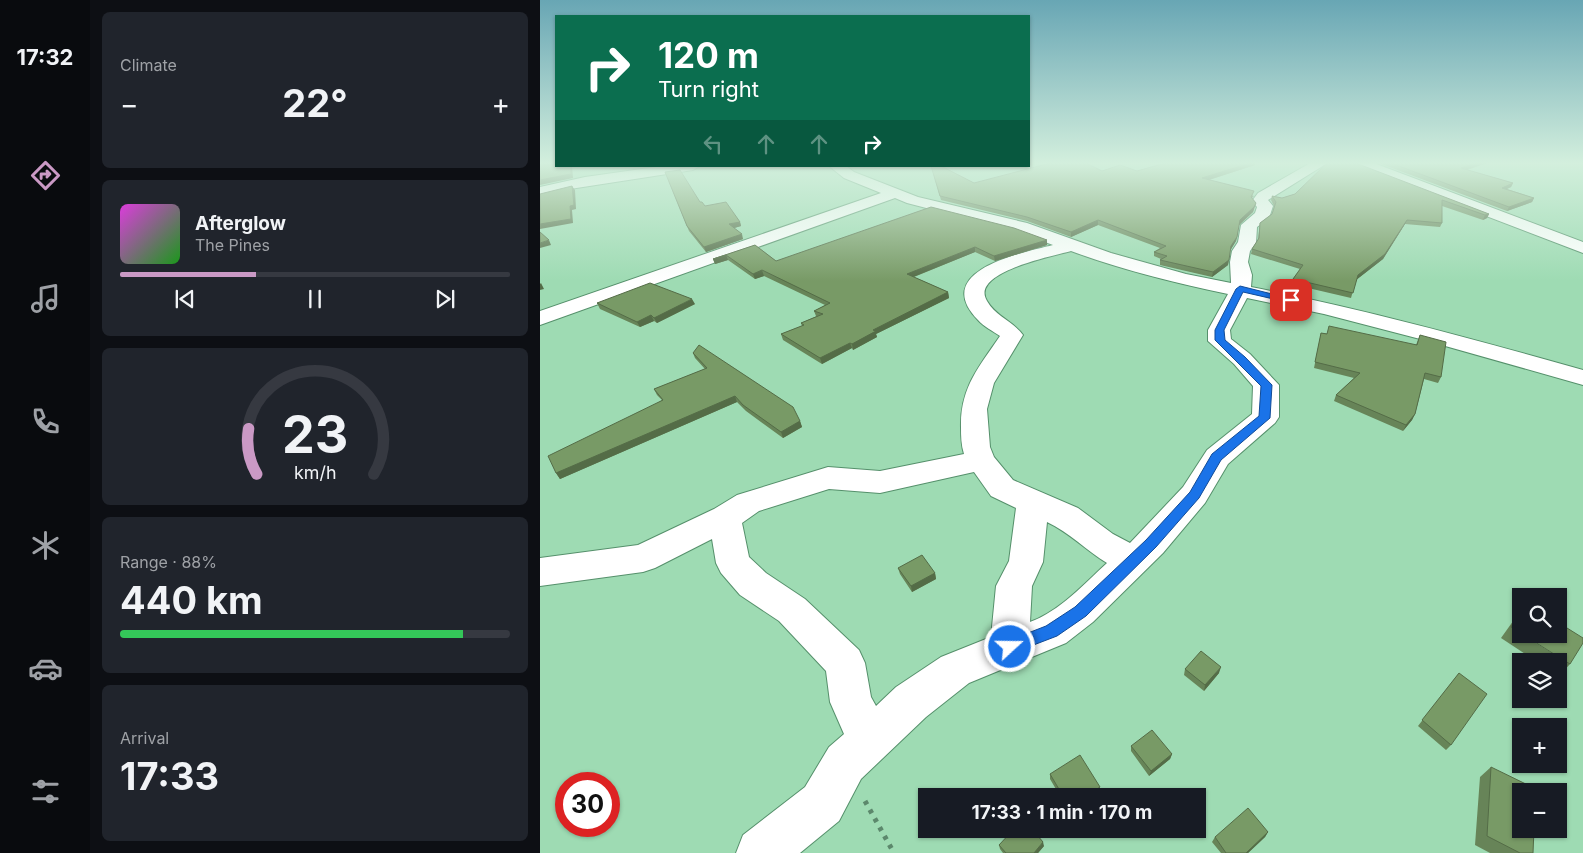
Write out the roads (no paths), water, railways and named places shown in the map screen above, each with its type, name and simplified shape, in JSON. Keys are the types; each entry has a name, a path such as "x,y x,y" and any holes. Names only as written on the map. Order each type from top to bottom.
{"street":[{"path":"540,318 658,277 788,228 868,202"},
{"path":"920,202 1021,227 1070,246 1184,279 1240,289 1422,332 1583,378"},
{"path":"761,853 822,804 858,751 911,702 955,670 1052,631 1080,611 1132,562 1194,495 1216,457 1265,418 1266,385 1220,340 1219,330 1240,289 1242,275 1239,262 1241,251 1247,243 1249,225 1263,215 1265,206 1261,202"},
{"path":"1462,202 1583,248"},
{"path":"1070,246 999,266 985,273 974,292 974,297 984,315 1012,335 980,383 974,410 976,446 980,460 1002,488 1067,517 1101,544 1132,562"},
{"path":"540,572 643,558 725,518 748,503 828,478 880,482 980,460"},
{"path":"1010,647 1014,586 1026,562 1033,502"},
{"path":"725,518 734,563 753,584 792,610 845,663 858,751"}]}
